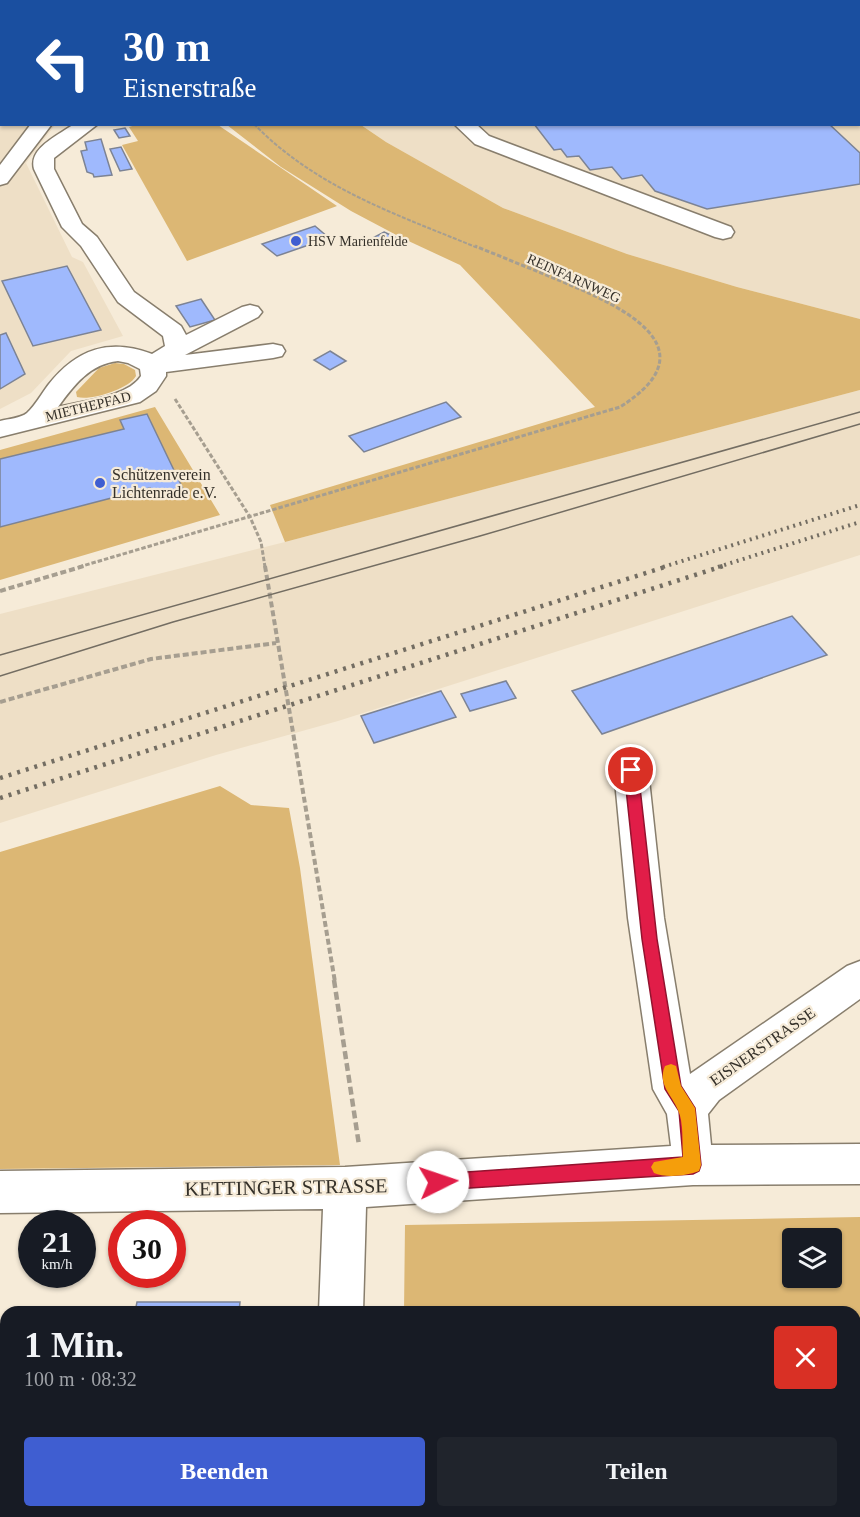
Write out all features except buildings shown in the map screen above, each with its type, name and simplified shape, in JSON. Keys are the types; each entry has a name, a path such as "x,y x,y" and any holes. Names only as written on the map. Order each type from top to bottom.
{"street":[{"path":"0,179 40,126"},
{"path":"85,126 44,155 42,162 44,169 73,227 89,242 126,297 172,331 177,339 177,349"},
{"path":"466,126 482,140 723,232"},
{"path":"151,364 250,312"},
{"path":"151,364 273,351"},
{"name":"MIETHEPFAD","path":"0,429 131,397 144,390 152,381 154,372 151,364 136,355 123,353 110,354 86,362 35,420"},
{"path":"631,770 646,918 673,1089 687,1108 693,1165"},
{"name":"EISNERSTRASSE","path":"687,1108 705,1087 860,978"},
{"name":"KETTINGER STRASSE","path":"0,1192 345,1188 693,1165 860,1164"},
{"path":"341,1306 345,1188"}],"path":[{"name":"REINFARNWEG","path":"0,591 620,407 638,397 654,380 660,362 659,348 650,332 638,320 579,289 363,201 282,152 256,126"},
{"path":"172,394 250,517 261,542 276,643 325,918 361,1160 345,1188"},
{"path":"0,702 151,659 276,643"}],"shaded area":[{"path":"0,126 54,126 26,163 72,257 83,262 123,336 71,351 31,393 0,409"},
{"path":"219,126 337,206 187,261 122,145 138,141 129,127"},
{"path":"228,126 362,126 386,142 503,208 627,254 737,287 860,319 860,390 285,542 270,505 595,407 460,265 351,211 281,167"},
{"path":"362,126 860,126 860,319 737,287 627,254 503,208 386,142"},
{"path":"115,363 124,364 135,370 136,376 132,381 109,393 77,397 76,392 99,368"},
{"path":"860,390 860,555 338,721 216,755 0,823 0,614 285,542"},
{"name":"Schützenverein Lichtenrade e.V.","path":"155,407 220,515 0,580 0,450"},
{"path":"220,786 251,805 289,808 300,868 340,1165 0,1169 0,852"},
{"path":"860,1217 860,1306 404,1306 405,1225"}],"tram line":[{"path":"0,655 860,412"},
{"path":"0,676 173,622 480,536 860,424"}],"railway":[{"path":"663,567 860,505"},
{"path":"718,567 860,522"},
{"path":"0,778 668,566"},
{"path":"0,798 723,566"}],"slow traffic":[{"path":"660,1167 693,1165 687,1108 673,1089 671,1072"}],"place":[{"name":"HSV Marienfelde","path":"296,241"},
{"name":"Schützenverein Lichtenrade e.V.","path":"100,483"}],"route":[{"path":"438,1182 693,1165 687,1108 673,1089 646,918 631,770"}]}
